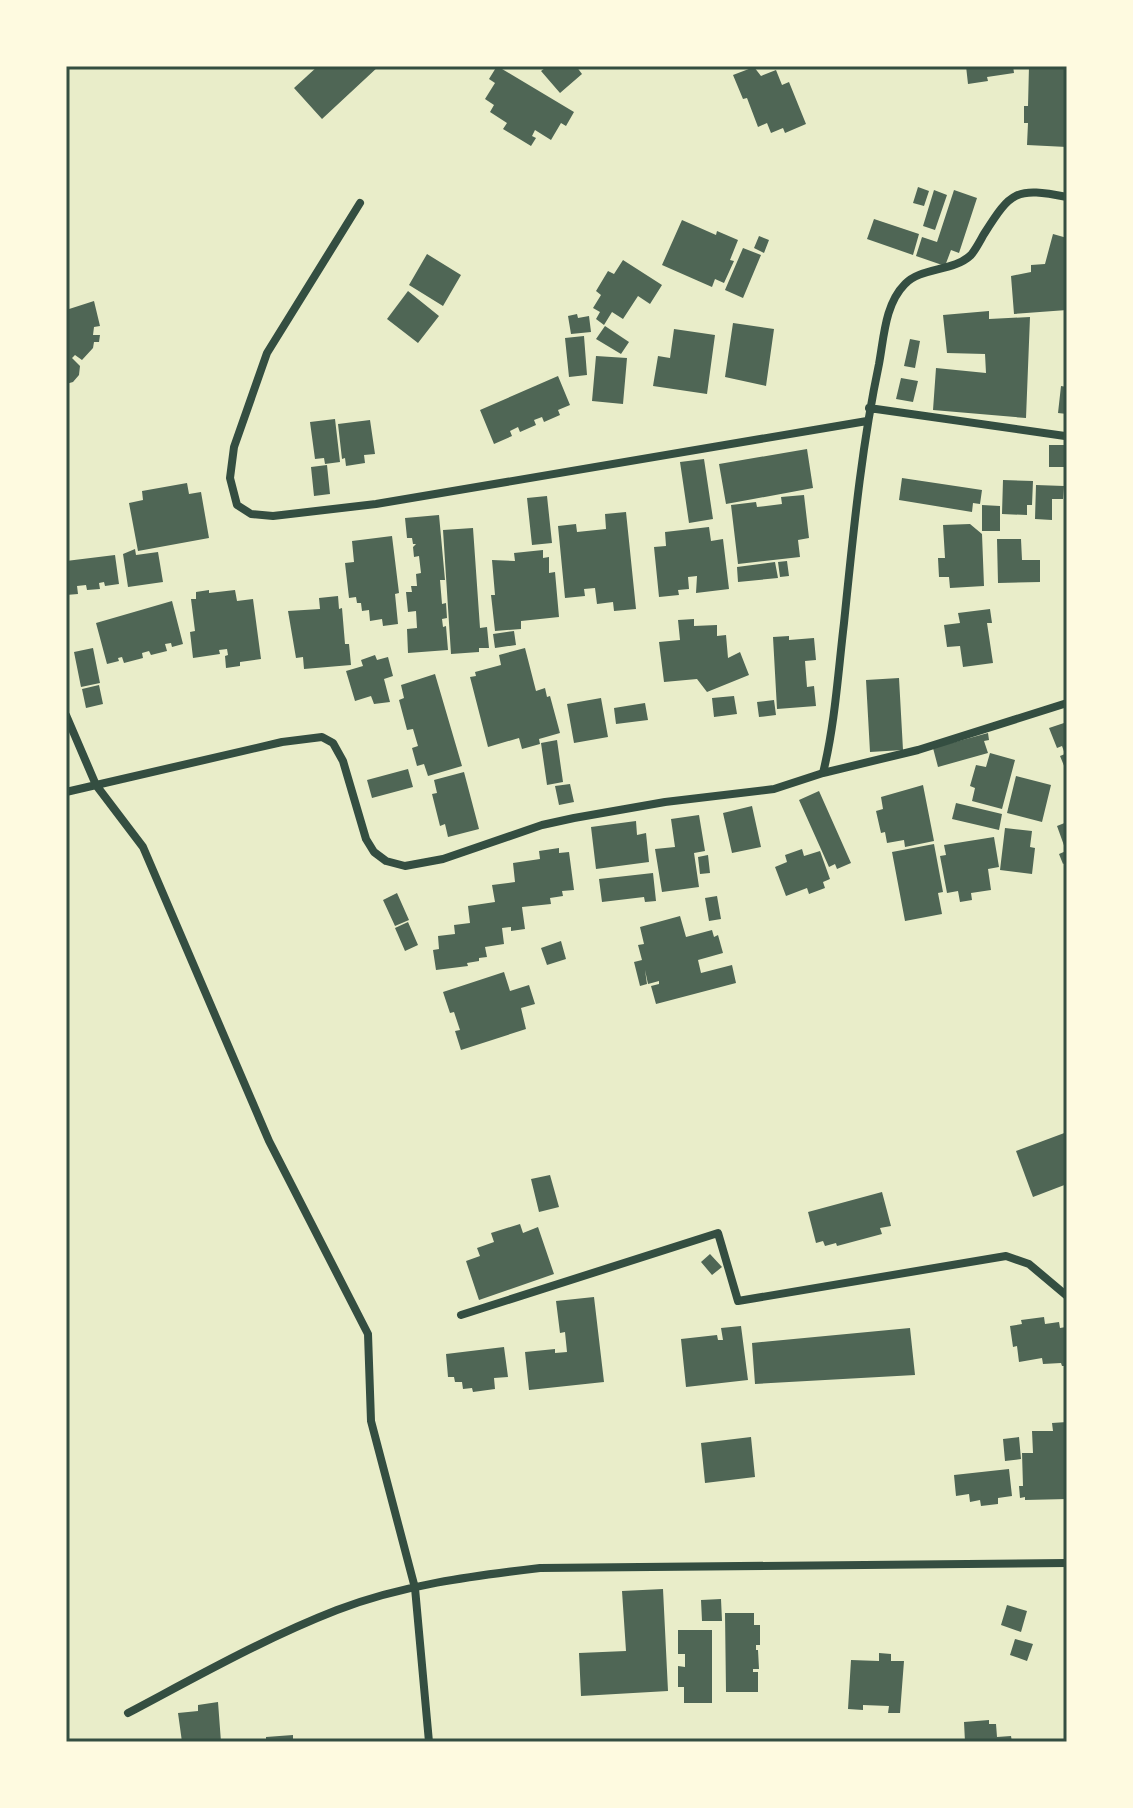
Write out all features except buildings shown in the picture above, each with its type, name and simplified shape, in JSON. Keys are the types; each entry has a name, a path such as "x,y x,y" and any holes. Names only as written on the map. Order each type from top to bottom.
{"street":[{"path":"823,773 834,714 867,421 891,304 905,283 957,265 972,254 998,212 1011,198 1022,192 1038,191 1067,197"},
{"path":"360,203 267,353 262,366 234,447 230,478 237,505 251,514 273,516 376,504 867,421"},
{"path":"869,408 1065,436"},
{"path":"66,792 282,742 322,737 333,743 343,761 366,839 374,852 386,861 405,866 443,859 542,825 574,818 665,802 774,789 823,773 918,750 1067,703"},
{"path":"66,715 96,785 143,847 269,1141 368,1334 371,1421 415,1588 429,1742"},
{"path":"461,1315 718,1233 738,1301 1006,1256 1029,1264 1067,1296"},
{"path":"128,1713 236,1655 336,1611 470,1576 540,1568 1067,1563"}]}
